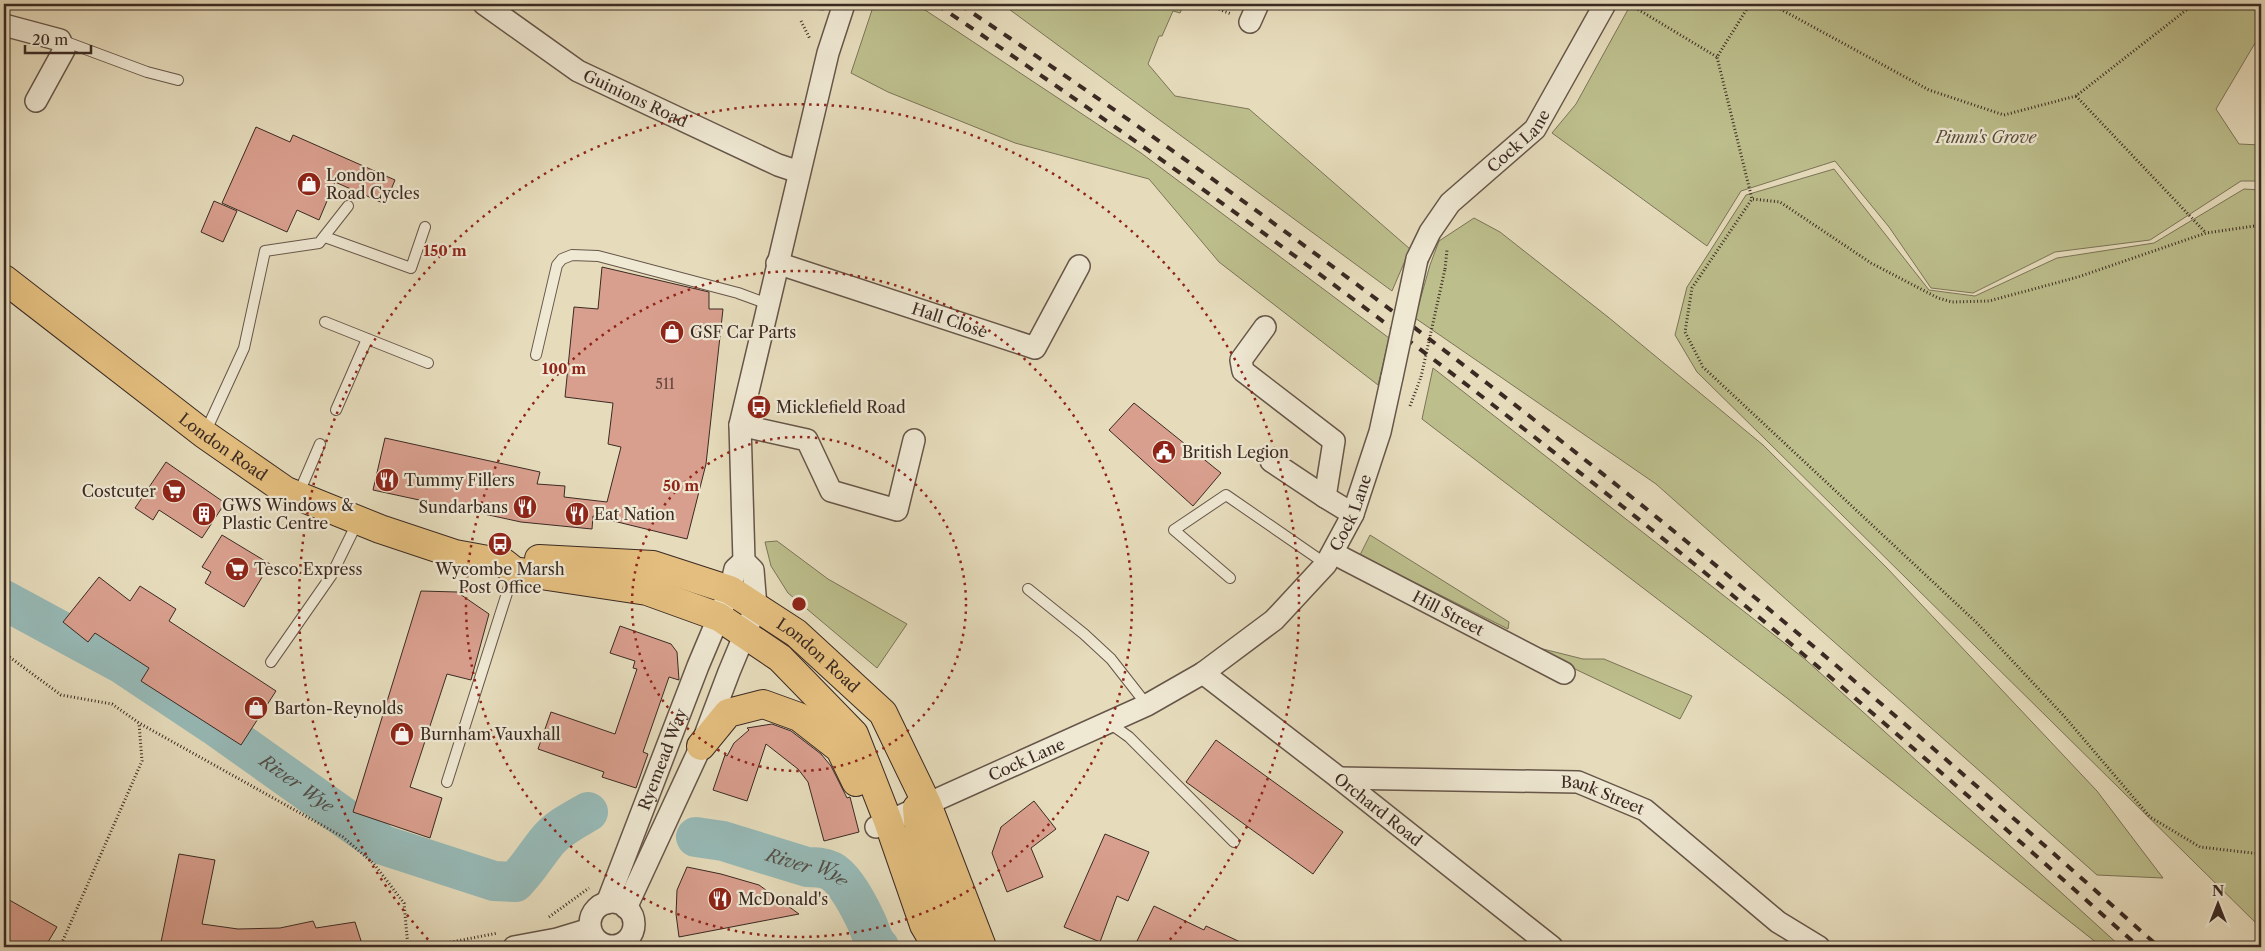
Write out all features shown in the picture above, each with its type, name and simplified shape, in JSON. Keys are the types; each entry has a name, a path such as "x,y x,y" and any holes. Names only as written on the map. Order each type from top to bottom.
{"main road":[{"name":"London Road","path":"4,279 204,434 286,491 358,520 455,554 647,591 719,617 746,633 780,658 854,734 882,824 914,897 924,925 937,947"},
{"name":"London Road","path":"512,564 653,565 730,590 796,633 883,713 982,947"},
{"path":"701,746 728,714 763,704 799,717 840,749 882,824"},
{"path":"922,806 921,858 954,947"}],"street":[{"name":"Guinions Road","path":"484,4 578,71 799,172"},
{"path":"756,607 752,570 744,561 740,425 828,53 844,4"},
{"name":"Cock Lane","path":"882,824 1147,705 1203,674 1274,620 1329,559 1353,514 1380,432 1417,259 1430,232 1450,203 1535,129 1605,4"},
{"path":"4,25 60,40 64,50 36,101"},
{"name":"Hall Close","path":"778,263 1035,348 1078,266"},
{"path":"1265,327 1241,360 1243,371 1334,441 1325,497"},
{"path":"740,425 808,440 831,491 897,510 914,440"},
{"path":"1271,462 1353,514"},
{"name":"Hill Street","path":"1329,559 1564,673"},
{"path":"730,590 735,569 744,561"},
{"name":"Ryemead Way","path":"617,905 730,590"},
{"name":"Ryemead Way","path":"590,929 595,910 617,905 701,746 756,607"},
{"name":"Orchard Road","path":"1203,674 1339,778 1552,947"},
{"name":"Bank Street","path":"1339,778 1578,782 1645,810 1778,922 1819,947"},
{"path":"507,940 557,939 590,929 597,941 602,944 616,946 628,940 634,927 634,920 617,905"}],"lane":[{"path":"60,40 147,72 178,80"},
{"path":"204,434 244,348 264,250 320,244 348,206"},
{"path":"324,237 411,268 425,227"},
{"path":"536,355 557,265 562,259 572,255 598,256 738,293 768,304"},
{"path":"325,322 428,363"},
{"path":"336,410 367,339"},
{"path":"298,495 320,444"},
{"path":"1230,578 1174,530 1226,495 1329,559"},
{"path":"271,662 331,576 358,520"},
{"path":"447,782 512,564"},
{"path":"1028,589 1084,634 1111,659 1147,705"},
{"path":"1108,722 1129,737 1234,842"}],"path":[{"path":"1122,4 1130,7 1140,4"},
{"path":"1629,4 1717,57 1752,199 1692,288 1685,332 1703,367 1978,623 2064,716 2150,816 2200,847 2261,854"},
{"path":"1717,57 1750,4"},
{"path":"1771,4 1929,90 2004,115 2076,96 2194,4"},
{"path":"2076,96 2206,233"},
{"path":"1752,199 1780,202 1871,263 1938,298 1952,302 1989,301 2078,277 2206,233 2261,225"},
{"path":"1421,377 1445,270"},
{"path":"4,654 61,695 112,704 139,723 343,837 374,864 404,903 408,947"},
{"path":"60,947 142,761 139,723"},
{"path":"541,921 586,891 593,884"},
{"path":"426,947 507,940"}],"green space":[{"path":"747,4 826,4 824,10"},
{"path":"874,4 916,4 1141,153 1389,338 1378,385 1219,262 1149,179 1015,143 888,92 851,73"},
{"path":"1002,4 1184,4 1180,13 1173,11 1162,36 1159,36 1148,64 1175,96 1249,109 1410,249 1392,291"},
{"name":"Pimm's Grove","path":"1631,4 2261,4 2261,33 2216,109 2239,144 2261,145 2261,181 2241,181 2150,240 2055,252 1973,293 1931,288 1889,227 1835,161 1741,191 1707,246 1552,133 1576,104"},
{"path":"1834,169 1929,290 1975,296 2057,258 2154,243 2244,189 2261,190 2261,928 1697,372 1675,335 1687,287 1746,195"},
{"path":"1474,218 1500,232 1608,317 1763,445 1887,568 2097,791 2163,878 2097,875 1656,484 1415,318 1439,241"},
{"path":"1433,368 1806,660 2121,947 2102,947 1787,698 1422,419"},
{"path":"1370,535 1509,622 1508,629 1360,555"},
{"path":"777,541 828,579 907,624 877,668 788,593 771,566 765,542"},
{"path":"1535,647 1583,659 1604,659 1692,696 1680,719 1533,649"}],"building":[{"path":"256,127 290,142 293,135 395,180 385,204 335,182 319,220 297,210 287,232 222,203"},
{"path":"214,201 237,211 223,242 201,232"},
{"path":"602,267 709,292 709,309 723,309 706,464 687,539 593,516 592,529 521,522 373,490 385,438 540,472 537,484 565,486 564,497 607,502 621,447 608,444 613,403 565,397 574,307 598,309"},
{"name":"British Legion","path":"1134,403 1221,473 1193,506 1109,430"},
{"path":"166,462 225,503 202,538 159,510 153,520 135,508"},
{"name":"Tesco Express","path":"222,535 270,564 244,607 205,583 211,572 202,567"},
{"path":"99,577 130,601 140,586 176,609 169,621 276,691 241,745 141,681 149,668 95,633 88,642 63,622"},
{"name":"Burnham Vauxhall","path":"421,591 457,592 489,614 471,680 447,674 410,787 442,798 430,838 353,812"},
{"path":"620,626 671,644 677,652 679,680 669,677 643,752 648,754 636,788 602,777 604,772 538,749 551,712 615,734 637,669 633,668 635,661 610,653"},
{"path":"772,724 791,731 821,754 831,766 847,798 850,797 859,832 824,841 808,782 798,769 766,744 747,801 713,790 725,755 727,756 734,743 749,730 747,728"},
{"path":"1216,740 1343,832 1313,874 1186,782"},
{"path":"1034,801 1056,829 1031,848 1043,877 1007,892 992,853 1001,827"},
{"path":"1105,834 1149,852 1128,901 1117,896 1100,942 1064,927"},
{"path":"179,854 215,860 202,924 238,929 280,928 313,921 316,928 355,922 363,947 160,947"},
{"path":"687,867 759,885 799,914 679,937 676,914 677,890"},
{"path":"4,897 57,927 45,947 4,947"},
{"path":"1154,906 1204,930 1206,926 1251,947 1150,947 1137,941"}],"waterway":[{"name":"River Wye","path":"4,600 124,665 214,725 383,845 494,881 515,882 553,835 567,824 588,812"},
{"name":"River Wye","path":"696,837 723,841 807,867 831,871 842,880 852,894 873,939 879,947"}],"railway":[{"path":"936,4 1031,68 1218,200 1402,335 1583,475 1732,595 1850,694 2139,947"},
{"path":"959,4 1236,196 1505,397 1742,587 1982,791 2159,947"}],"place":[{"name":"London Road Cycles","path":"309,184"},
{"name":"GSF Car Parts","path":"672,332"},
{"name":"Micklefield Road","path":"759,407"},
{"name":"British Legion","path":"1164,452"},
{"name":"Tummy Fillers","path":"387,480"},
{"name":"Costcuter","path":"174,491"},
{"name":"Sundarbans","path":"525,507"},
{"name":"GWS Windows & Plastic Centre","path":"204,514"},
{"name":"Eat Nation","path":"577,514"},
{"name":"Wycombe Marsh Post Office","path":"500,544"},
{"name":"Tesco Express","path":"237,569"},
{"name":"Barton-Reynolds","path":"256,708"},
{"name":"Burnham Vauxhall","path":"402,734"},
{"name":"McDonald's","path":"720,899"}]}
